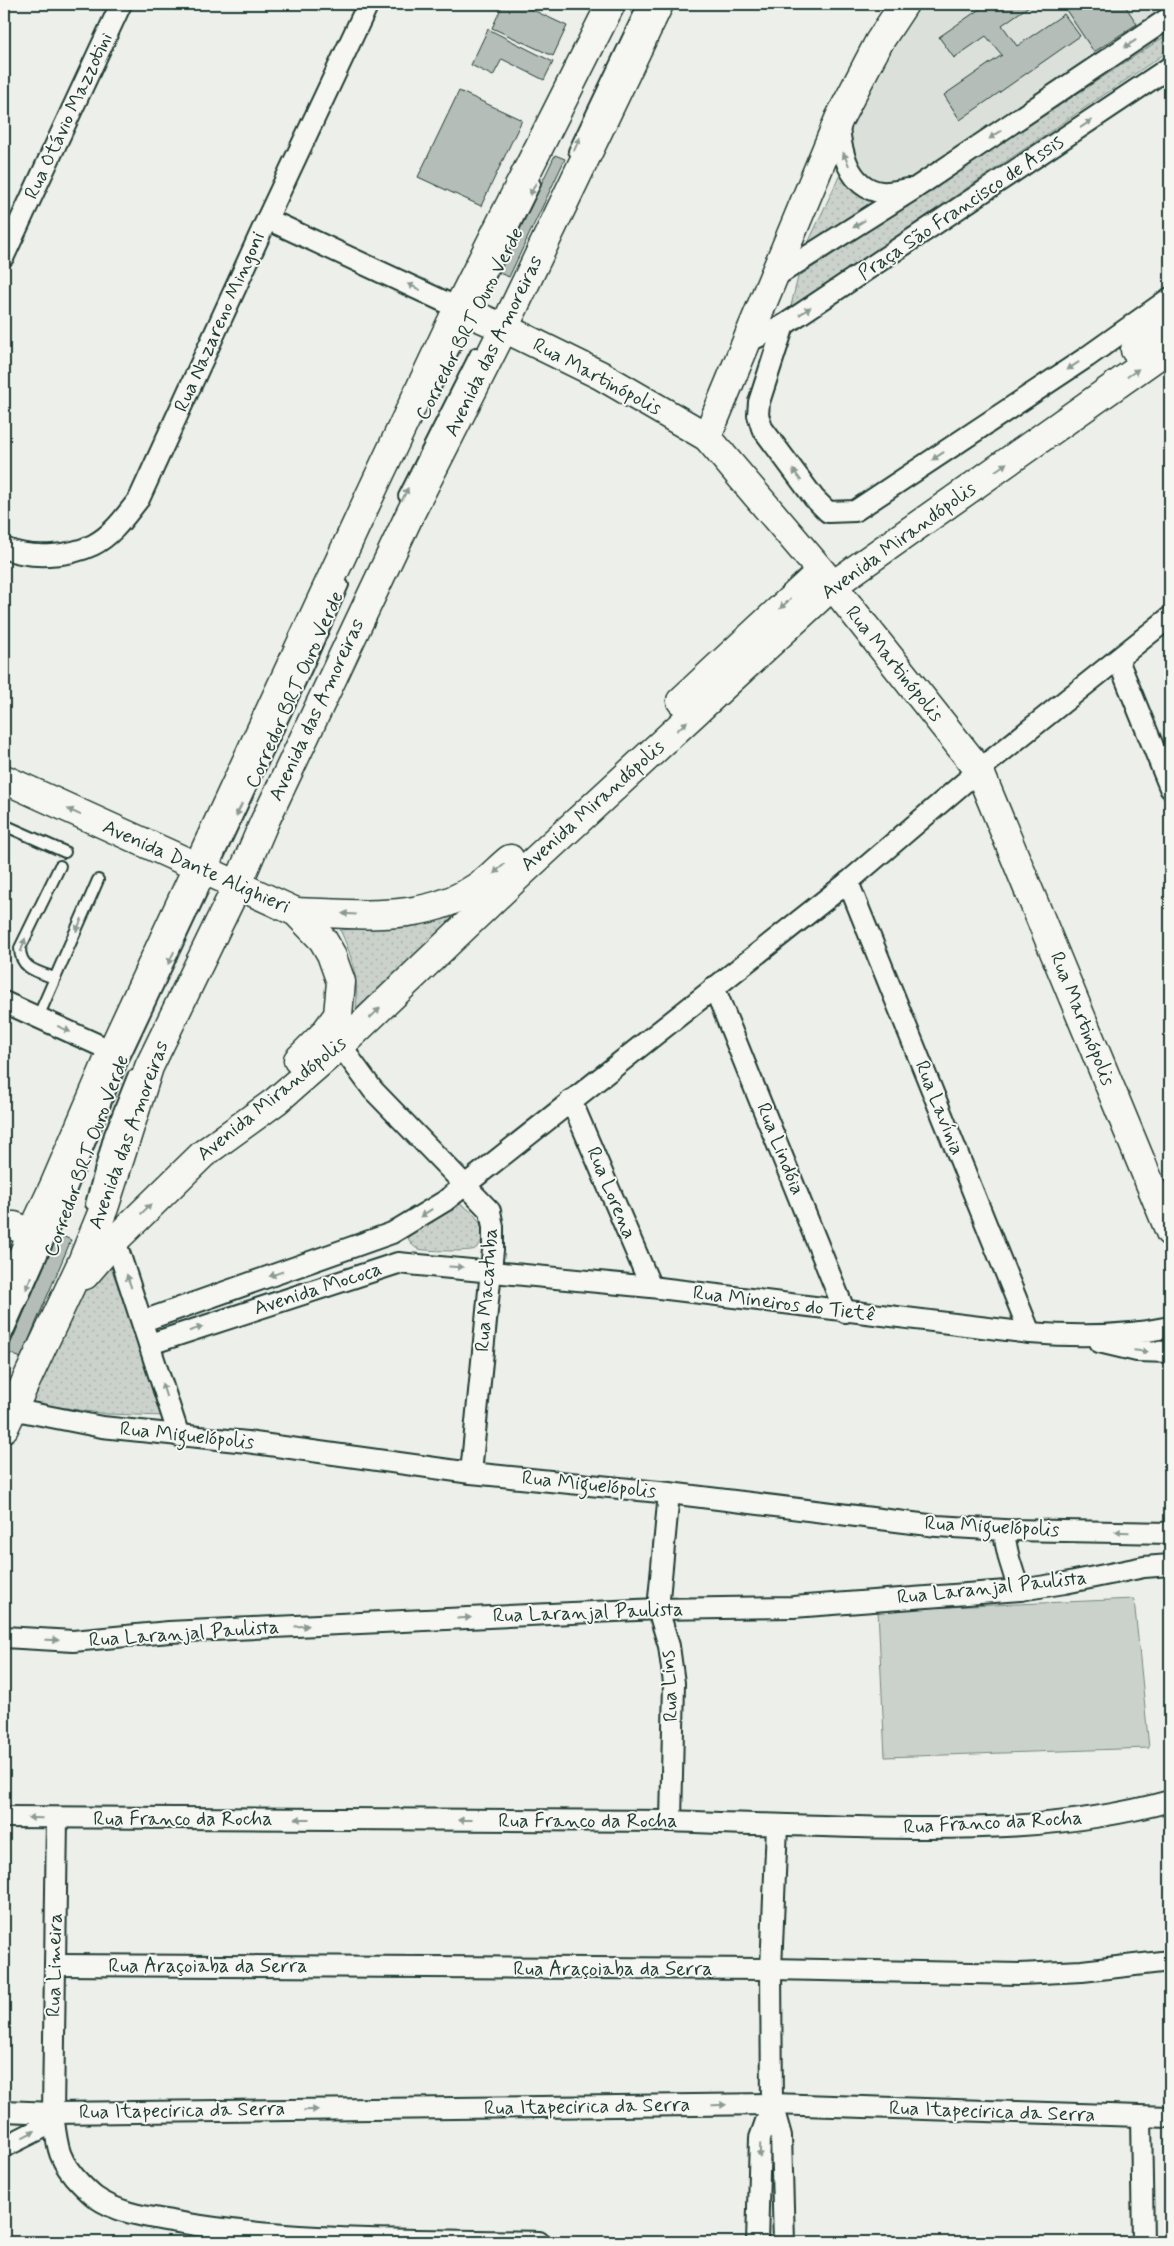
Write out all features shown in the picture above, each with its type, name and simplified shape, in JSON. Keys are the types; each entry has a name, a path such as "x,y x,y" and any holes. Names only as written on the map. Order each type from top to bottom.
{"main road":[{"name":"Avenida das Amoreiras","path":"4,1303 32,1233 112,1052 221,878 263,825 411,512 610,4"},
{"name":"Avenida das Amoreiras","path":"7,1419 51,1316 82,1262 104,1208 149,1067 221,878 485,323 660,4"},
{"path":"707,437 839,119 879,42 904,4"},
{"name":"Rua Martinópolis","path":"485,323 600,376 707,437 827,579 979,770 1170,1232"},
{"name":"Avenida Mirandópolis","path":"296,912 378,915 415,913 439,906 484,882 827,579 1170,324"},
{"name":"Avenida Mirandópolis","path":"51,1316 115,1240 203,1154 276,1102 344,1042 827,579 1170,346"},
{"name":"Avenida Dante Alighieri","path":"4,779 296,912 323,940 331,954 341,982 338,1014 324,1034 203,1154"},
{"path":"4,1226 14,1226 32,1233"}],"street":[{"name":"Rua Otávio Mazzotini","path":"4,256 121,4"},
{"name":"Rua Nazareno Mingoni","path":"4,548 17,554 58,555 94,544 116,527 139,499 368,4"},
{"name":"Praça São Francisco de Assis","path":"774,278 914,189 1170,17"},
{"name":"Praça São Francisco de Assis","path":"747,342 784,325 1170,67"},
{"name":"Praça São Francisco de Assis","path":"839,119 841,148 846,162 862,183 879,192 914,189"},
{"name":"Rua Martinópolis","path":"267,219 485,323"},
{"path":"784,325 758,402 758,415 762,428 814,498 828,512 856,511 1087,357 1170,298"},
{"name":"Avenida Mococa","path":"143,1321 392,1233 413,1222 466,1185 848,882 979,770 1170,617"},
{"path":"1118,660 1170,788"},
{"name":"Rua Lavínia","path":"848,882 1030,1333"},
{"name":"Rua Lindóia","path":"714,987 845,1312"},
{"path":"4,1002 112,1052"},
{"name":"Rua Macatuba","path":"338,1014 348,1056 373,1090 490,1211 493,1227 490,1270 471,1473"},
{"name":"Rua Lorena","path":"571,1100 651,1287"},
{"path":"392,1233 398,1263"},
{"path":"115,1240 179,1436"},
{"name":"Avenida Mococa","path":"150,1344 398,1263 490,1270"},
{"name":"Rua Mineiros do Tietê","path":"490,1270 651,1287 1030,1333 1078,1337 1124,1335 1170,1327"},
{"name":"Rua Mineiros do Tietê","path":"1078,1337 1137,1351 1170,1352"},
{"name":"Rua Miguelópolis","path":"7,1419 247,1442 471,1473 669,1493 937,1526 1004,1530 1170,1533"},
{"name":"Rua Lins","path":"669,1493 658,1609 670,1646 674,1683 671,1821"},
{"path":"1004,1530 1006,1555 1020,1590"},
{"name":"Rua Laranjal Paulista","path":"4,1637 73,1641 169,1632 658,1609 793,1607 1020,1590 1066,1583 1144,1567 1170,1565"},
{"name":"Rua Franco da Rocha","path":"4,1818 671,1821 777,1826 916,1829 1065,1822 1140,1809 1170,1801"},
{"name":"Rua Limeira","path":"57,1818 53,2117 59,2155 68,2171 95,2197 130,2214 205,2227 280,2236 538,2242"},
{"path":"777,1826 771,1970 772,2104 781,2136 784,2242"},
{"name":"Rua Araçoiaba da Serra","path":"55,1965 771,1970 1020,1974 1082,1971 1170,1961"},
{"path":"757,2242 760,2138 772,2104"},
{"name":"Rua Itapecirica da Serra","path":"4,2112 53,2117 772,2104 1170,2117"},
{"path":"1140,2116 1143,2242"},
{"path":"4,2147 53,2117"}],"lane":[{"path":"569,161 644,4"},
{"name":"Corredor BRT Ouro Verde","path":"400,506 485,323 541,173"},
{"name":"Corredor BRT Ouro Verde","path":"425,409 485,323"},
{"name":"Corredor BRT Ouro Verde","path":"4,1341 70,1192 121,1064 221,878 307,667 348,574"},
{"name":"Corredor BRT Ouro Verde","path":"238,856 327,663"},
{"path":"4,825 65,852"},
{"path":"52,977 28,969 20,956 20,948 60,866"},
{"path":"36,1016 52,977 98,880"},
{"name":"Corredor BRT Ouro Verde","path":"88,1213 110,1134 135,1070"},
{"path":"36,1336 51,1316"}],"shaded area":[{"path":"921,4 1170,4 1170,6 902,185 876,184 854,167 844,133 917,7"},
{"path":"1170,33 1170,50 833,279 789,314 798,277"},
{"path":"843,168 884,199 803,254"},
{"path":"459,916 356,1009 354,968 340,930 412,925"},
{"path":"451,1202 466,1208 478,1220 482,1227 483,1235 481,1242 475,1249 465,1251 429,1250 415,1247 408,1238 411,1230"},
{"path":"108,1259 165,1416 107,1414 30,1403 54,1323"},
{"path":"1134,1599 1149,1748 885,1757 878,1610"}],"building":[{"path":"503,4 520,4 567,26 553,56 492,28"},
{"path":"987,4 1028,4 1029,6 1002,25 1017,46 1064,14 1080,36 960,120 944,95 1002,55 986,36 954,58 939,37"},
{"path":"1062,4 1124,4 1137,24 1094,52"},
{"path":"488,29 553,62 544,80 502,59 493,76 471,65"},
{"path":"459,91 522,120 481,206 418,177"},
{"path":"555,155 565,159 509,277 499,273"},
{"path":"58,1234 71,1240 21,1358 7,1352"}]}
